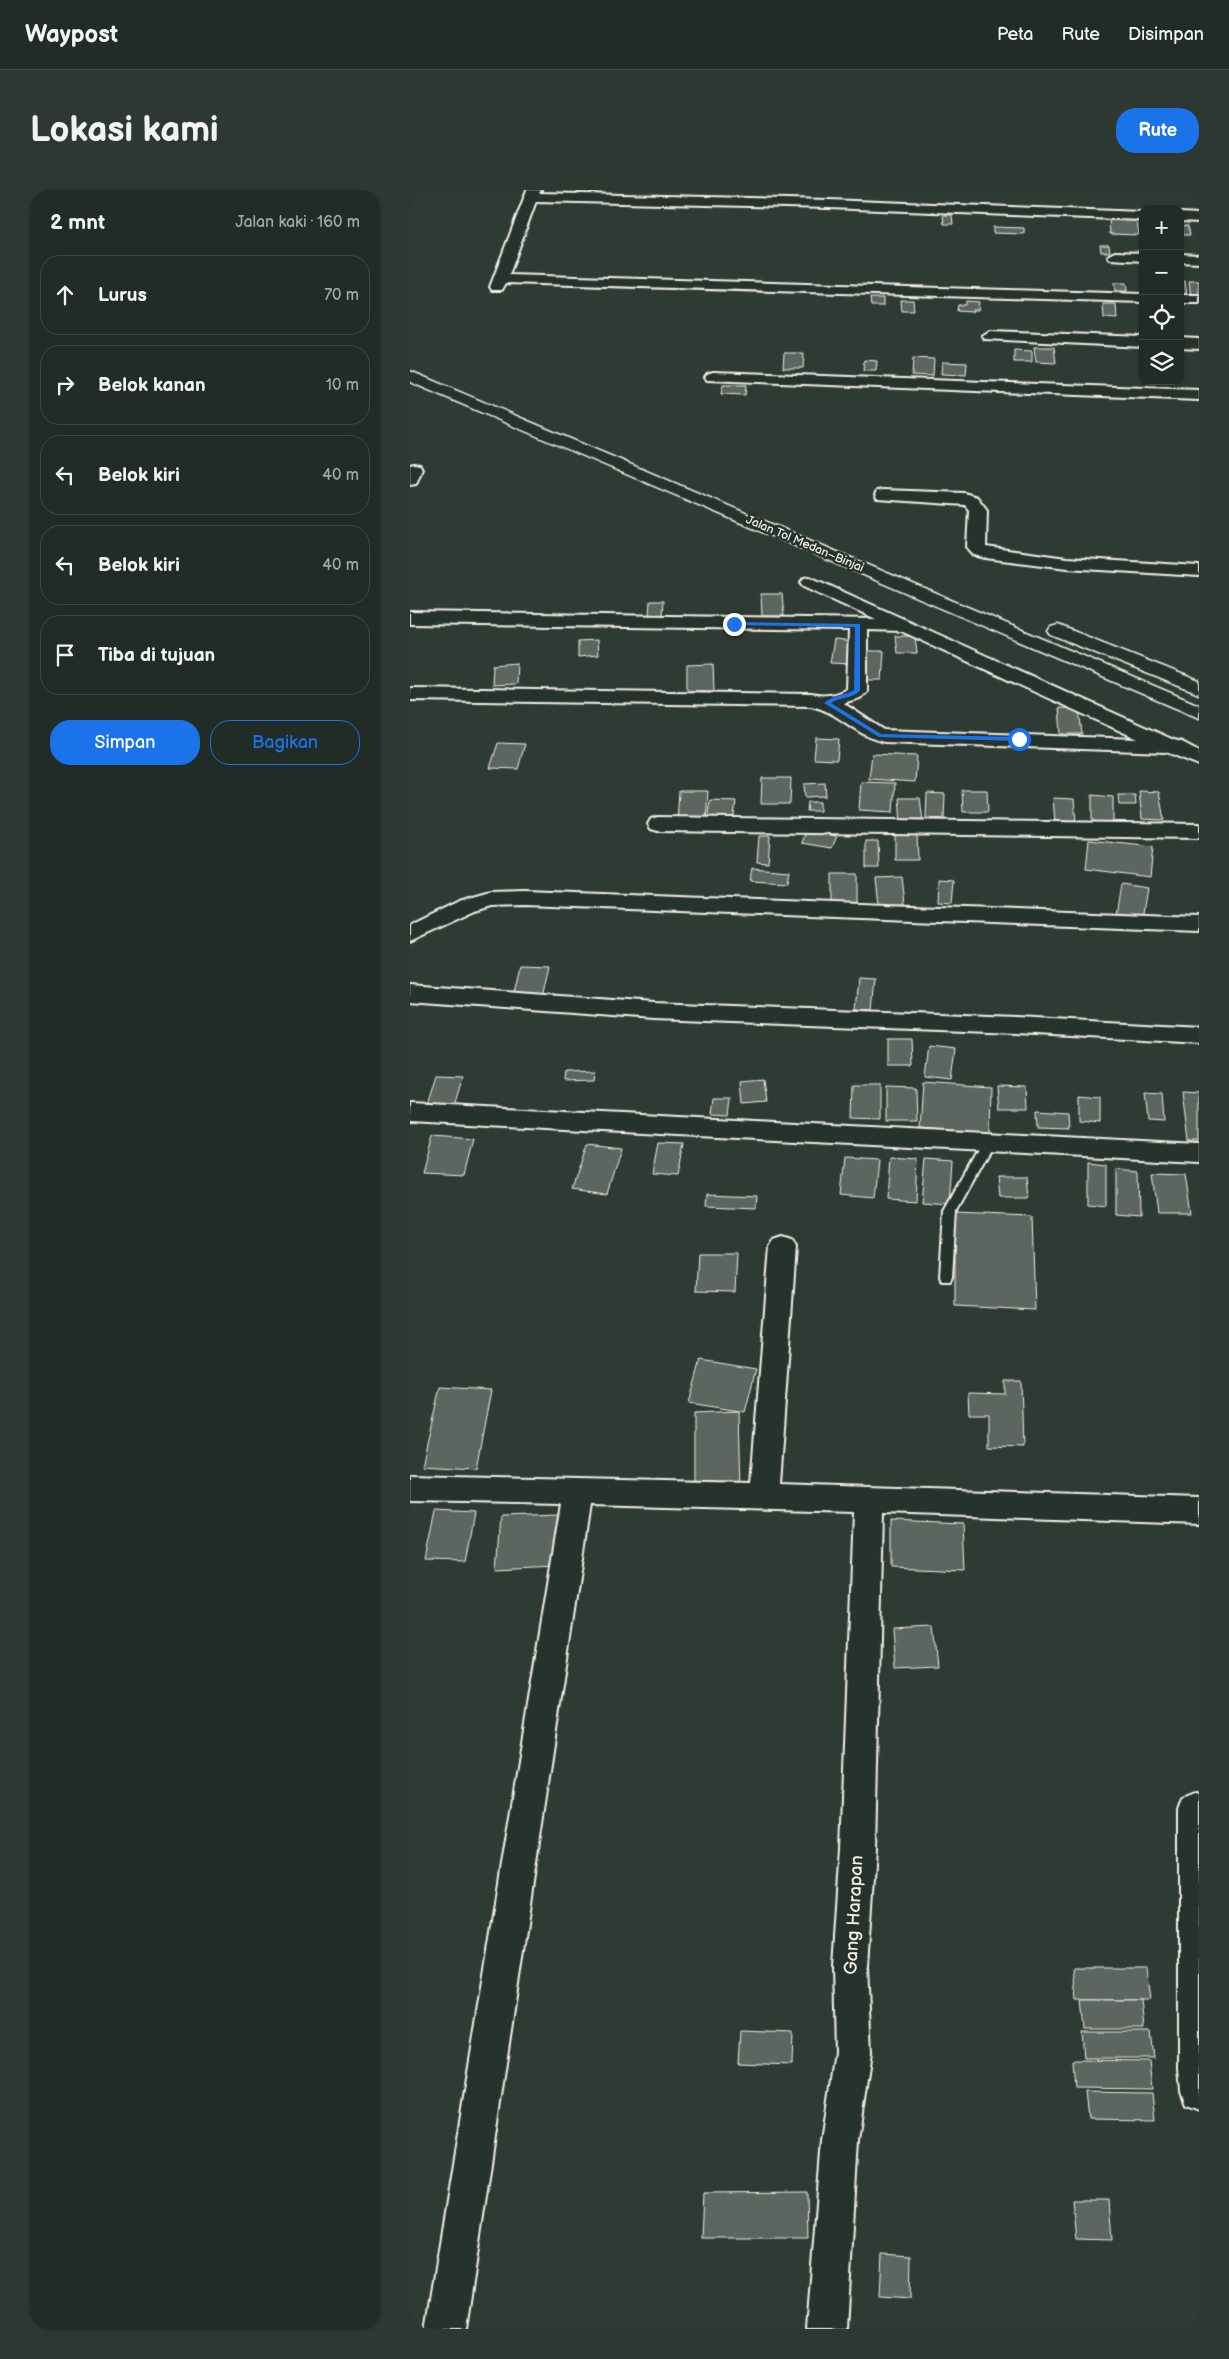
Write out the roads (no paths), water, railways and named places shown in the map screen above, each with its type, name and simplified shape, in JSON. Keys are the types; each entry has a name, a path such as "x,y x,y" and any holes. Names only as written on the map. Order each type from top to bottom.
{"highway":[{"name":"Jalan Tol Medan–Binjai","path":"411,358 1001,608"},
{"name":"Jalan Tol Medan–Binjai","path":"410,376 1199,712"},
{"path":"1037,623 1199,688"}],"street":[{"path":"1139,216 533,193 498,283 1139,298"},
{"path":"1184,218 1199,218"},
{"path":"1115,256 1139,257"},
{"path":"1184,258 1199,259"},
{"path":"1184,299 1199,299"},
{"path":"990,336 1139,342"},
{"path":"1184,343 1199,344"},
{"path":"713,378 1199,395"},
{"path":"883,495 957,498 971,501 978,510 976,547 980,551 991,554 1067,563 1199,571"},
{"path":"810,582 1175,746 1199,759"},
{"path":"410,618 903,625"},
{"path":"827,703 834,698 849,696 857,691 858,625"},
{"path":"410,694 785,699 827,703 875,734 884,736 1175,746"},
{"path":"658,824 1199,832"},
{"path":"410,934 468,906 483,901 525,898 1199,924"},
{"path":"410,993 654,1011 1016,1025 1199,1035"},
{"path":"410,1112 987,1144 1199,1153"},
{"path":"764,1496 783,1247"},
{"path":"410,1488 764,1496 1199,1511"},
{"path":"446,2329 577,1492"},
{"name":"Gang Harapan","path":"827,2329 840,2140 853,2052 850,1966 858,1848 869,1500"},
{"path":"1195,1808 1196,2068 1199,2091"}],"lane":[{"path":"946,1277 950,1211 987,1144"}]}
